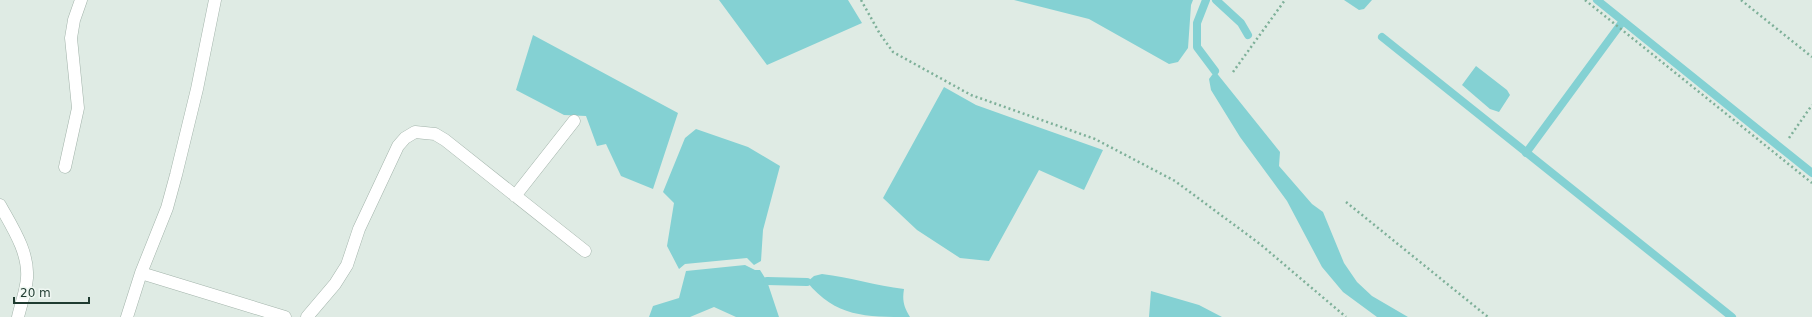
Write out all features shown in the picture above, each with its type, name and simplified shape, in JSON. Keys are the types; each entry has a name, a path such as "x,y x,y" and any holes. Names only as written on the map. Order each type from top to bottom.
{"street":[{"path":"65,167 78,108 71,38 74,20 81,0"},
{"path":"127,317 141,273 167,208 197,90 215,0"},
{"path":"515,196 574,121"},
{"path":"307,317 336,284 347,265 364,218 398,146 405,138 415,132 435,134 445,140 585,251"},
{"path":"0,205 20,243 28,276 18,317"},
{"path":"141,273 285,317"}],"path":[{"path":"861,0 892,52 971,95 1095,139 1175,181 1260,244 1346,317"},
{"path":"1233,72 1285,0"},
{"path":"1585,0 1812,183"},
{"path":"1741,0 1812,57"},
{"path":"1789,138 1812,105"},
{"path":"1346,202 1488,317"}],"water":[{"path":"719,0 848,0 862,23 767,65"},
{"path":"1014,0 1193,0 1191,5 1188,48 1178,62 1169,64 1089,19"},
{"path":"1344,0 1372,0 1364,9 1359,10"},
{"path":"533,35 678,113 653,189 621,176 606,144 597,146 586,116 564,115 516,90"},
{"path":"1476,66 1507,90 1510,95 1499,112 1490,109 1462,85"},
{"path":"1215,71 1280,152 1279,166 1312,204 1323,212 1344,263 1357,282 1372,296 1408,317 1377,317 1343,292 1322,267 1287,201 1240,137 1211,90 1209,79"},
{"path":"944,87 976,105 1103,150 1084,190 1039,170 989,261 960,258 917,230 883,198"},
{"path":"696,129 748,147 780,166 763,230 761,261 754,265 747,258 685,264 679,269 667,246 674,203 663,192 685,138"},
{"path":"745,265 755,270 760,270 767,281 779,317 736,317 714,307 690,317 649,317 653,306 679,298 686,271"},
{"path":"822,274 904,289 904,304 910,317 865,315 852,313 840,308 818,294 807,282 814,276"},
{"path":"1151,291 1199,305 1222,317 1149,317"}],"waterway":[{"path":"1206,0 1197,23 1197,47 1215,71"},
{"path":"1216,0 1241,23 1248,35"},
{"path":"1597,0 1812,173"},
{"path":"1526,153 1623,21"},
{"path":"1382,37 1732,317"},
{"path":"767,281 807,282"}]}
